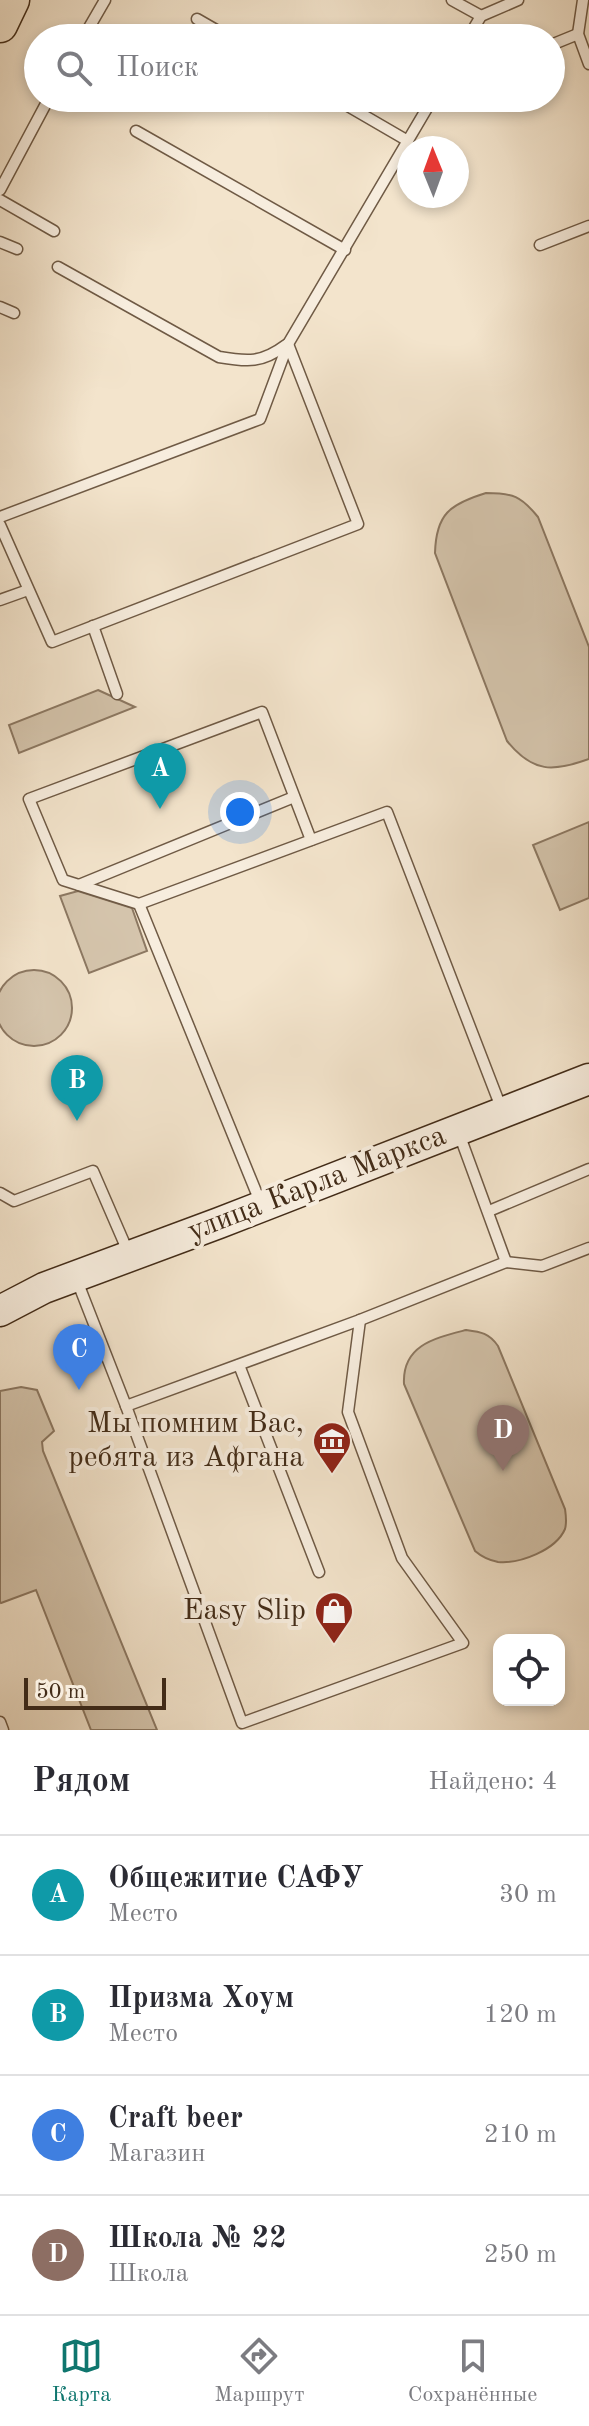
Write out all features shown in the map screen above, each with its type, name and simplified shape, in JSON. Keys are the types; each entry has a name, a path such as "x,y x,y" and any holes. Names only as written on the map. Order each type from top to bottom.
{"main road":[{"path":"0,25 12,0"}],"street":[{"name":"улица Карла Маркса","path":"0,1311 44,1288 589,1079"},
{"path":"0,1286 28,1290 44,1288"}],"lane":[{"path":"91,24 105,0"},
{"path":"452,0 481,16"},
{"path":"476,24 481,16 518,0"},
{"path":"583,0 578,34 589,64"},
{"path":"197,19 206,24"},
{"path":"565,39 578,34"},
{"path":"0,190 42,112"},
{"path":"358,112 399,136"},
{"path":"411,136 425,112"},
{"path":"136,131 345,250"},
{"path":"0,517 260,419 288,344 397,160"},
{"path":"0,200 54,231"},
{"path":"540,245 589,226"},
{"path":"0,242 17,249"},
{"path":"58,267 219,357 245,362 270,357 288,344"},
{"path":"0,307 14,313"},
{"path":"0,525 52,642 358,524 288,344"},
{"path":"0,600 28,590"},
{"path":"93,626 117,694"},
{"path":"311,840 262,712 29,799 63,880 139,904 387,812 502,1112"},
{"path":"79,885 294,797"},
{"path":"139,904 262,1206"},
{"path":"457,1130 506,1262"},
{"path":"489,1211 589,1169"},
{"path":"0,1193 14,1201 93,1171 130,1256"},
{"path":"126,1406 360,1320 506,1262 542,1266 589,1248"},
{"path":"75,1276 242,1723 463,1643 402,1558 348,1412 360,1320"},
{"path":"239,1365 319,1572"},
{"path":"0,1722 3,1730"}],"shaded area":[{"path":"486,493 516,497 538,517 589,647 589,759 565,766 544,767 526,759 507,741 435,553 438,529 447,512"},
{"path":"98,690 135,707 19,753 9,725"},
{"path":"589,822 589,898 560,910 533,845"},
{"path":"78,891 132,908 147,951 89,973 60,896"},
{"path":"34,970 48,973 61,981 71,1001 69,1022 61,1035 48,1043 34,1046 20,1043 7,1035 -1,1022 -1,994 7,981 20,973"},
{"path":"466,1330 484,1334 498,1346 565,1509 566,1526 560,1537 546,1549 516,1561 494,1561 475,1551 404,1384 408,1360 423,1345"},
{"path":"21,1387 37,1390 54,1431 42,1442 43,1451 157,1730 91,1730 36,1590 0,1602 0,1391"}],"place":[{"name":"Общежитие САФУ","path":"160,809"},
{"name":"Призма Хоум","path":"77,1121"},
{"name":"Craft beer","path":"79,1390"},
{"name":"Школа № 22","path":"503,1471"},
{"name":"Мы помним Вас, ребята из Афгана","path":"332,1475"},
{"name":"Easy Slip","path":"334,1645"}]}
